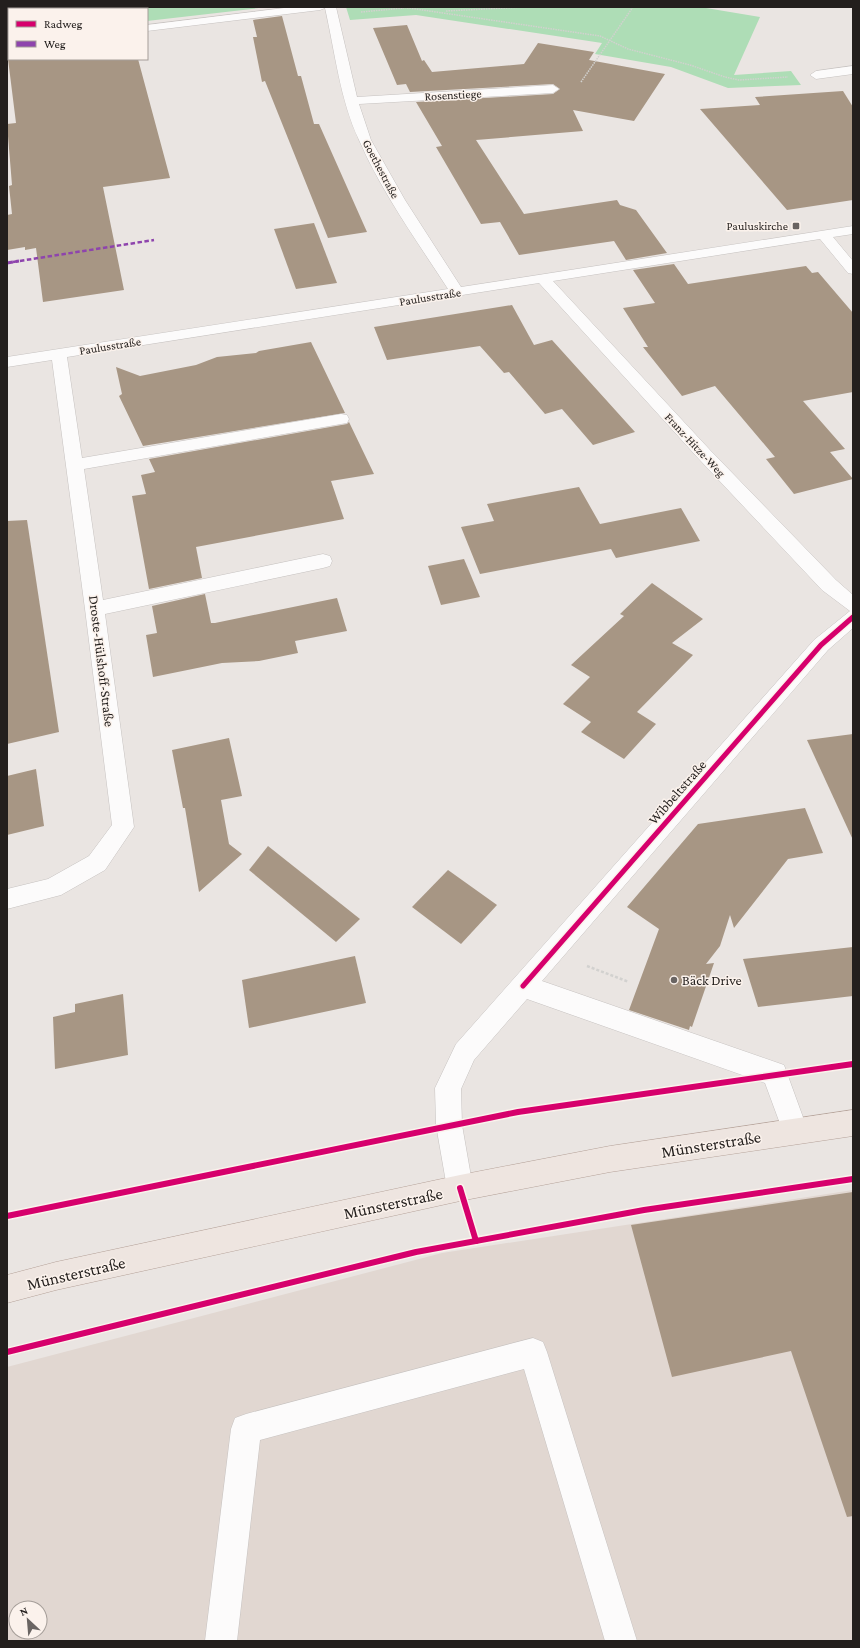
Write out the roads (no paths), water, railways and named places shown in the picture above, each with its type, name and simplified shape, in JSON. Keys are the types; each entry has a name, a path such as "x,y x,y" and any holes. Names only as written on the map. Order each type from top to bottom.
{"main road":[{"name":"Münsterstraße","path":"7,1289 56,1276 460,1188 610,1160 853,1123"}],"street":[{"path":"148,28 320,7"},
{"name":"Goethestraße","path":"331,11 352,101 369,147 398,200 458,293"},
{"path":"816,75 853,70"},
{"name":"Rosenstiege","path":"352,101 553,89"},
{"name":"Paulusstraße","path":"7,362 458,293 853,230"},
{"path":"824,235 853,270"},
{"name":"Franz-Hitze-Weg","path":"543,279 709,460 829,584 853,605"},
{"name":"Droste-Hülshoff-Straße","path":"7,899 53,888 97,863 123,827 95,609 59,354"},
{"path":"75,465 341,419"},
{"path":"95,609 323,561"},
{"name":"Wibbeltstraße","path":"460,1188 448,1125 448,1088 465,1052 821,645 853,617"},
{"path":"523,986 775,1074 795,1131"},
{"path":"221,1641 246,1429 533,1352 621,1641"}],"place":[{"name":"Pauluskirche","path":"796,226"},
{"name":"Bäck Drive","path":"674,980"}]}
